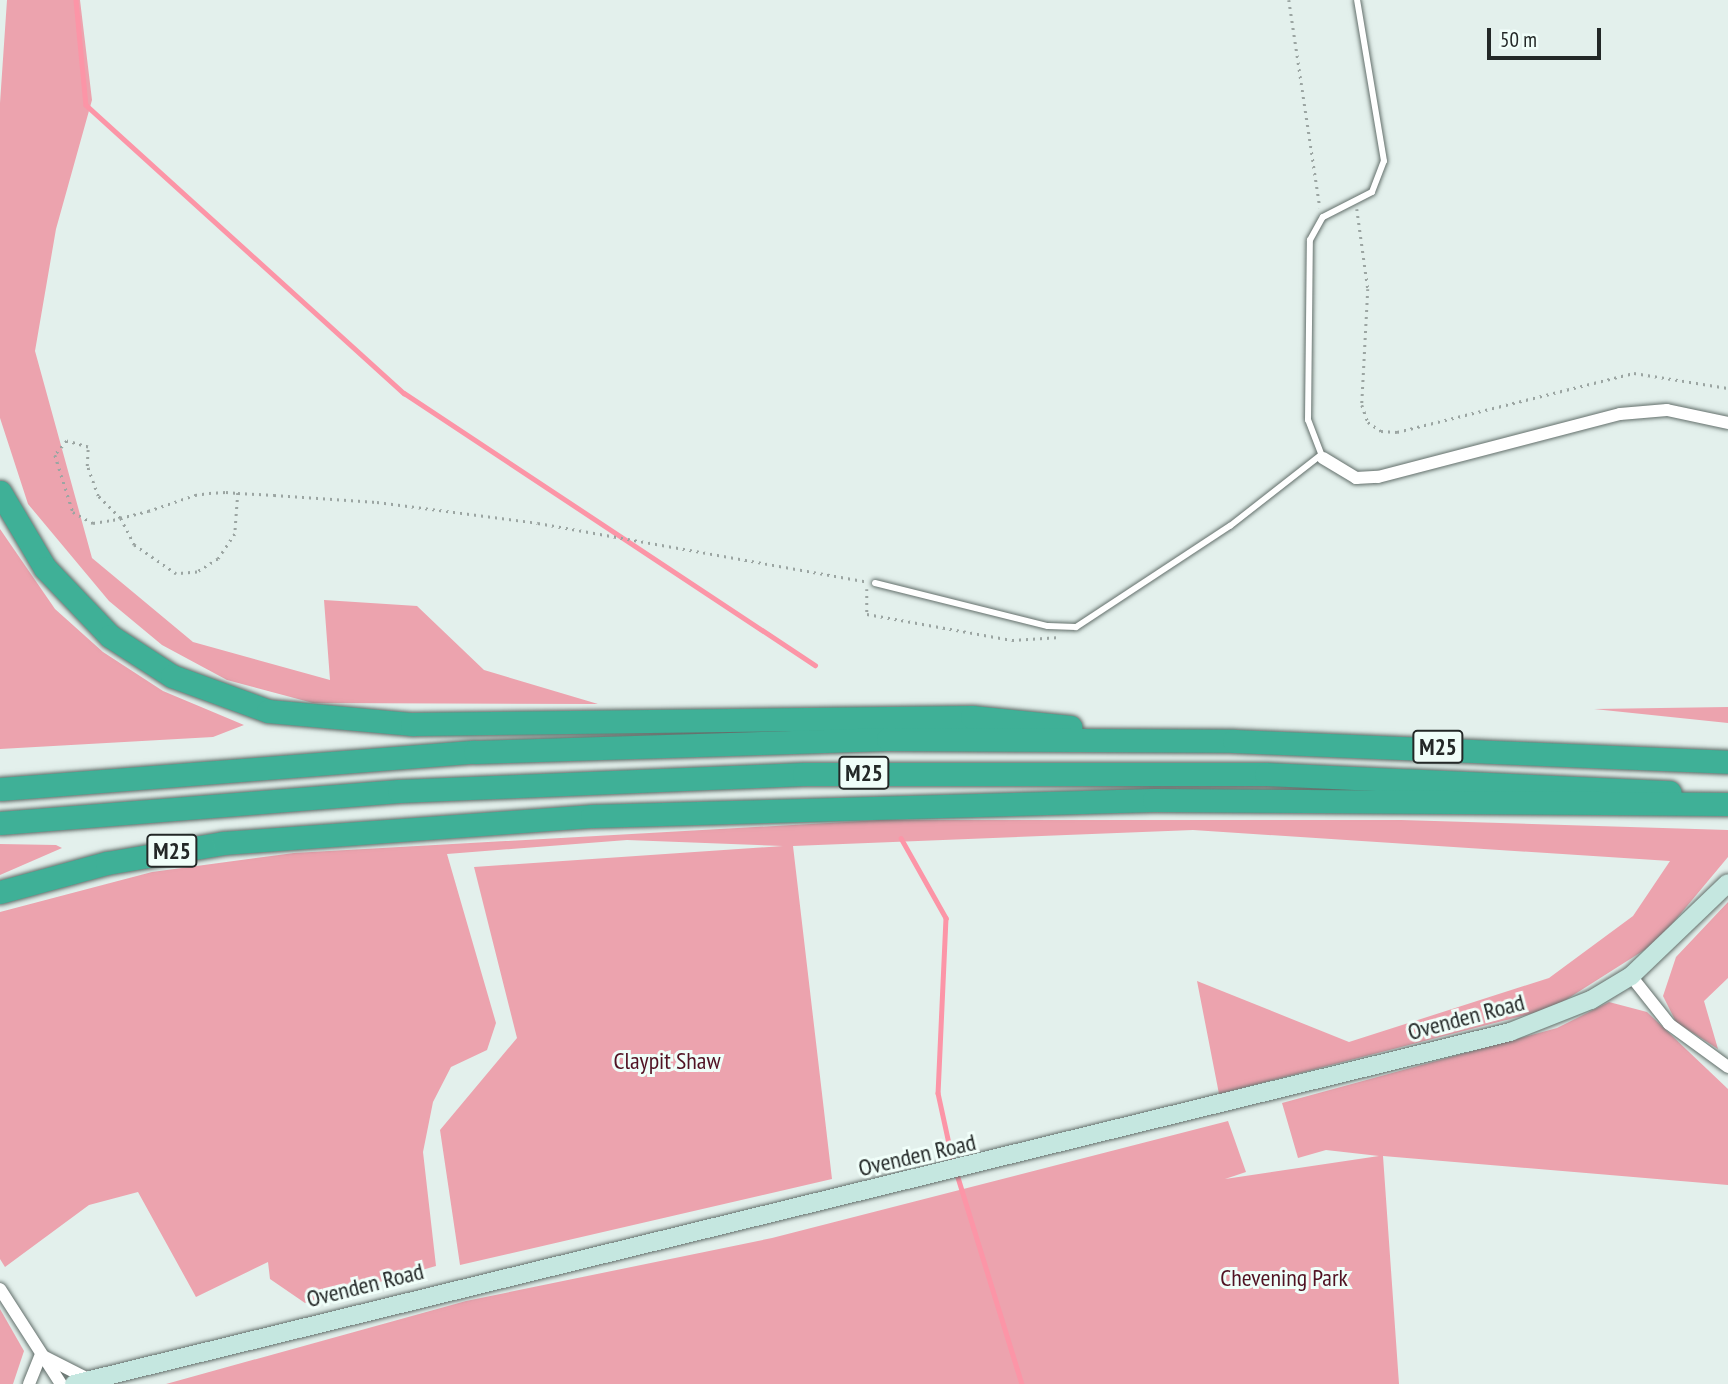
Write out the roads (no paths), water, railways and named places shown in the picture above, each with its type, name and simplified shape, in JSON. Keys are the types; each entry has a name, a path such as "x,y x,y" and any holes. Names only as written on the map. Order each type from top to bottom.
{"highway":[{"name":"M25","path":"0,492 51,577 110,636 195,687 268,711 474,725 972,717 1148,739"},
{"name":"M25","path":"0,789 582,748 1148,739 1728,762"},
{"name":"M25","path":"0,823 399,791 884,773 1413,779 1663,791 1728,803"},
{"name":"M25","path":"0,892 107,863 225,843 592,816 1154,800 1728,803"}],"main road":[{"name":"Ovenden Road","path":"74,1384 92,1382 1510,1032 1591,1000 1631,976 1728,883"}],"street":[{"path":"1322,456 1356,478 1378,477 1620,414 1667,410 1728,423"},
{"path":"1631,976 1669,1024 1728,1068"},
{"path":"0,1289 61,1384"},
{"path":"41,1355 92,1382"},
{"path":"29,1384 41,1355"}],"lane":[{"path":"871,582 1070,628 1095,620 1322,456 1308,420 1308,256 1323,217 1356,203 1372,192 1384,161 1357,0"}],"waterway":[{"path":"76,0 86,105 404,393 815,665"},
{"path":"901,838 946,918 938,1093 953,1162"},
{"path":"956,1171 1022,1384"}],"park label":[{"name":"Claypit Shaw","path":"667,1061"},
{"name":"Chevening Park","path":"1284,1278"}]}
